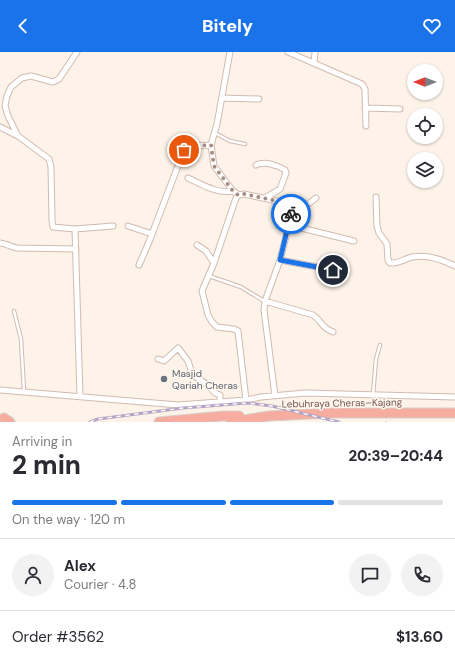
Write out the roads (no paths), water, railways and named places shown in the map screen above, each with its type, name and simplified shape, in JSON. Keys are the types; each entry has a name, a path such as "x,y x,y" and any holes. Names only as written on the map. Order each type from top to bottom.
{"highway":[{"name":"Lebuhraya Cheras–Kajang","path":"231,422 269,416 331,413 455,413"},
{"path":"159,422 223,416 269,416"}],"street":[{"path":"18,136 8,116 5,106 11,87 22,78 31,76 53,82 59,79 77,52"},
{"path":"230,52 215,133 211,145 214,166 233,191 238,195 244,194 286,203 292,212 280,260 265,301 264,310 275,396"},
{"path":"288,52 362,84 364,89 366,126"},
{"path":"314,62 315,52"},
{"path":"222,98 259,99"},
{"path":"365,108 400,109"},
{"path":"0,127 18,136 49,159 52,167 53,227 75,229 113,226"},
{"path":"139,265 184,150 190,146 211,145"},
{"path":"256,165 266,163 285,170 286,173 280,189 265,198"},
{"path":"188,178 218,192 224,193 233,191"},
{"path":"238,195 214,263 202,291 208,315 212,322 218,327 238,331 240,337 246,400"},
{"path":"376,196 377,226 379,233 387,244 388,260 390,264 395,264 412,257 428,256 443,260 455,266"},
{"path":"290,207 308,204 316,198"},
{"path":"288,225 354,241"},
{"path":"128,226 152,234"},
{"path":"75,229 80,396"},
{"path":"0,243 17,248 76,249"},
{"path":"197,245 206,252 214,263"},
{"path":"280,260 333,270"},
{"path":"265,301 313,315 318,318 325,329 333,332"},
{"path":"158,359 164,361 178,348 188,361 192,373 208,385 212,391 220,395 220,402"},
{"path":"0,390 178,405 246,400 306,393 455,397"}],"lane":[{"path":"215,133 230,141 245,144"},
{"path":"209,276 241,287 265,301"},
{"path":"14,311 21,339 24,391"},
{"path":"373,395 376,359 380,345"}],"railway":[{"path":"90,422 98,419 183,408 247,403 272,406 339,422"}],"place":[{"name":"Masjid Qariah Cheras","path":"164,379"}]}
